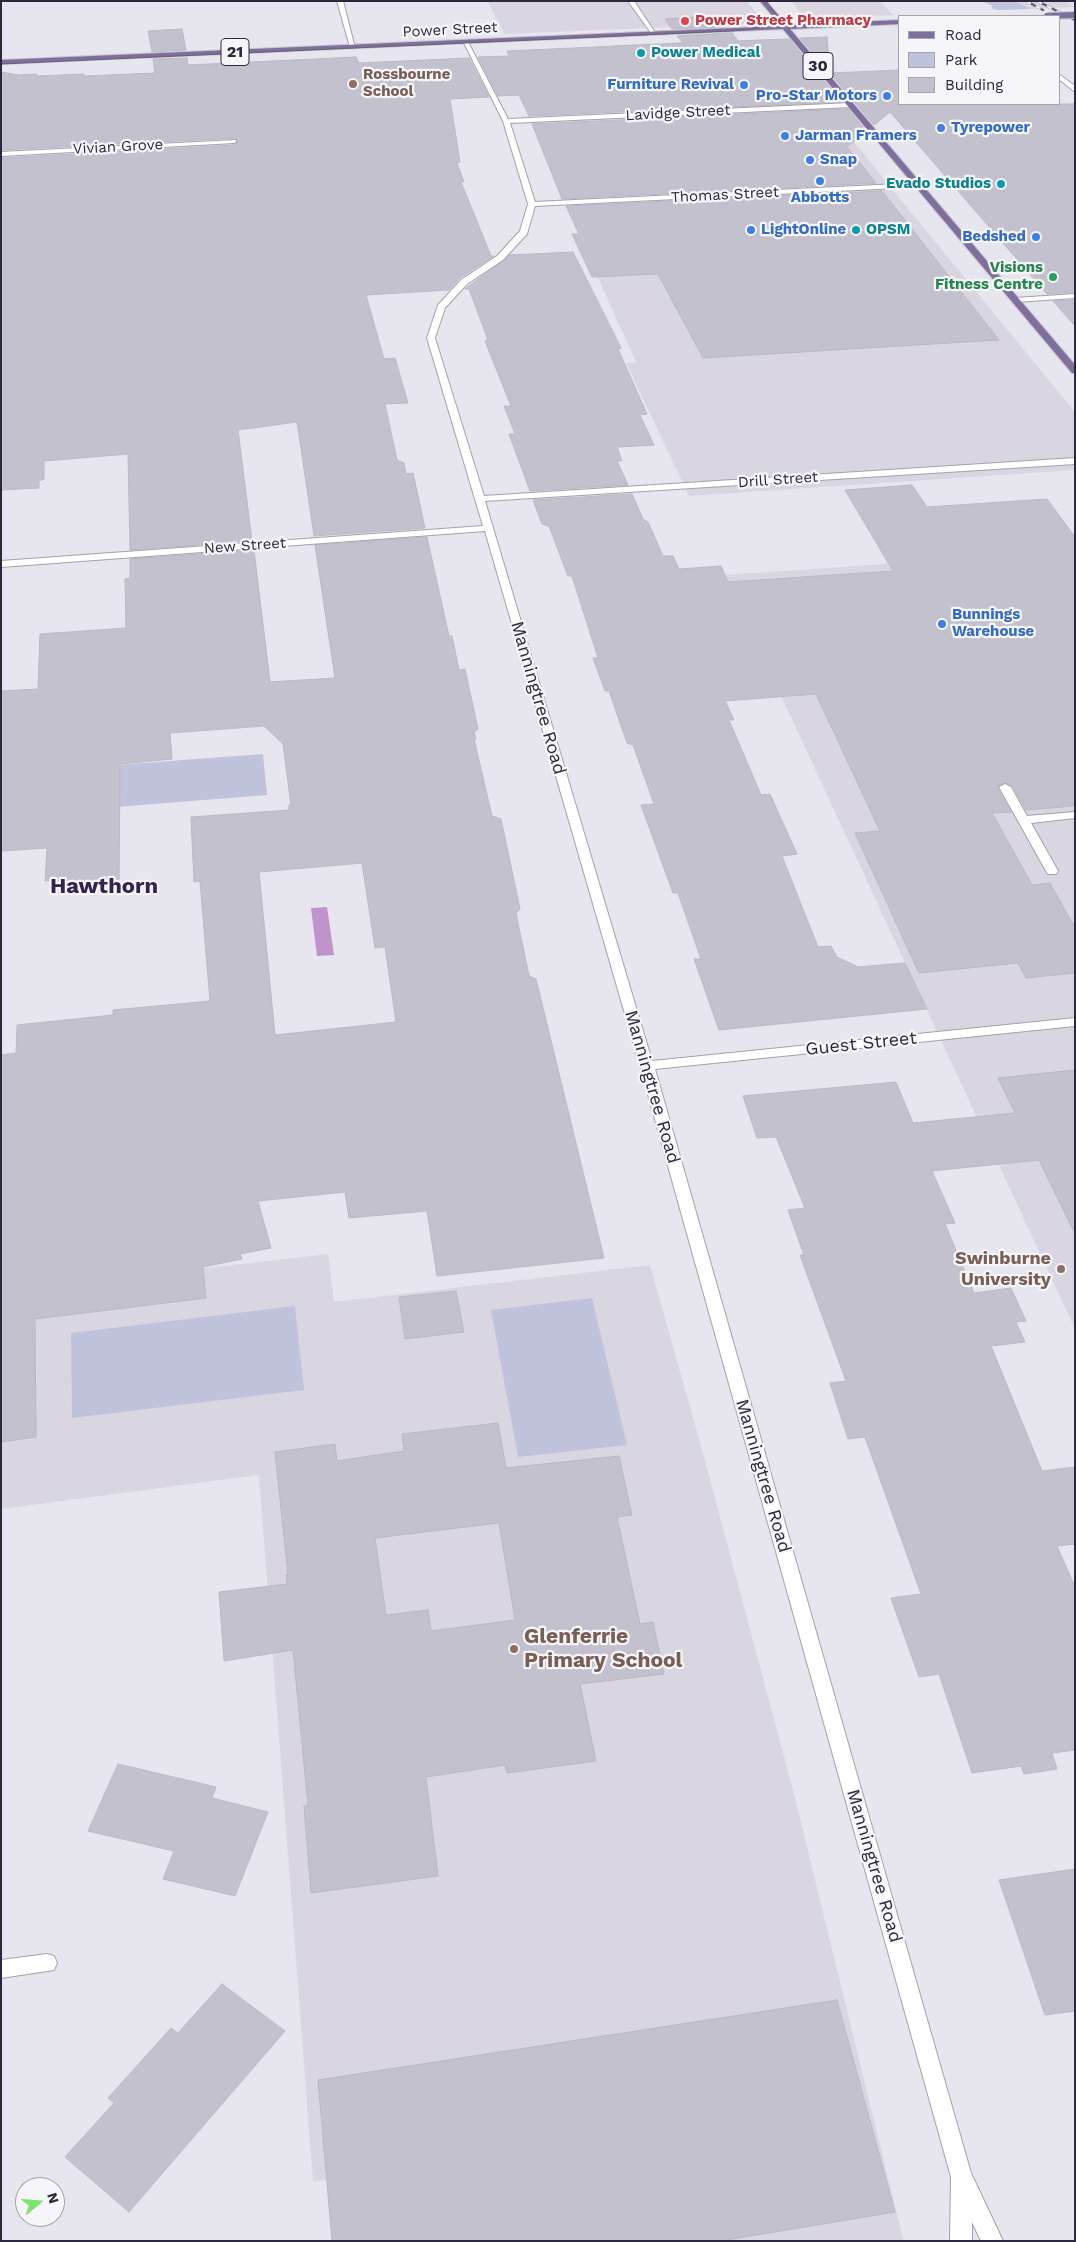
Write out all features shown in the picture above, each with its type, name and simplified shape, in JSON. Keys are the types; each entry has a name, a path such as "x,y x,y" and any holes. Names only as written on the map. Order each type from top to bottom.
{"main road":[{"name":"30","path":"763,1 1075,371"},
{"path":"1061,16 1075,15"},
{"name":"Power Street","path":"1,62 898,22"}],"street":[{"path":"340,1 353,47"},
{"path":"632,1 654,33"},
{"path":"465,42 506,121 532,204"},
{"path":"1061,78 1075,90"},
{"name":"Lavidge Street","path":"506,121 851,105"},
{"name":"Vivian Grove","path":"1,154 234,141"},
{"name":"Thomas Street","path":"532,204 918,185"},
{"name":"Manningtree Road","path":"532,204 524,232 500,258 464,282 441,307 431,338 647,1066 961,2175 992,2241"},
{"path":"1015,300 1075,296"},
{"name":"Drill Street","path":"480,499 1075,461"},
{"name":"New Street","path":"1,564 488,528"},
{"path":"1005,787 1052,871"},
{"path":"1023,820 1075,815"},
{"name":"Guest Street","path":"647,1066 1075,1022"},
{"path":"1,1970 47,1963"},
{"name":"Manningtree Road","path":"961,2175 961,2241"}],"shaded area":[{"path":"487,1 747,1 759,16 747,24 505,34"},
{"path":"791,1 880,1 893,15 806,19"},
{"path":"1014,1 1065,1 1075,7 1031,9"},
{"path":"772,39 1075,412 1075,470 689,496 626,363 636,362 586,251 681,245 631,155 700,151 678,116 705,114 688,92 634,78 614,45"},
{"path":"1075,551 1075,1329 725,575"},
{"path":"327,907 334,955 317,956 311,908"},
{"name":"Glenferrie Primary School","path":"328,1254 334,1302 650,1265 701,1446 793,1790 903,2239 913,2241 482,2241 477,2158 313,2182 259,1475 1,1509 1,1292"}],"green space":[{"path":"983,1 1014,1 1031,9 998,10 991,8 993,6"},
{"path":"263,754 267,795 103,808 103,766"},
{"path":"592,1298 627,1445 518,1457 491,1310"},
{"path":"295,1306 304,1390 72,1418 71,1333"}],"building":[{"path":"718,16 726,27 672,29 665,19"},
{"path":"182,29 186,50 152,52 148,31"},
{"path":"732,33 738,41 789,39 842,102 529,116 519,95 498,96 478,57 509,56 507,51 683,43 677,36"},
{"path":"827,37 830,73 898,70 898,105 1075,104 1075,292 1047,294 890,112 874,125 800,38"},
{"path":"356,57 359,63 469,58 489,97 450,99 460,162 457,163 464,182 461,182 491,256 494,256 460,278 449,290 366,295 384,359 395,358 408,403 385,404 397,460 404,463 406,474 413,473 425,528 314,536 297,422 238,430 252,541 130,550 128,454 44,461 44,479 39,481 39,488 1,490 1,158 234,145 238,142 236,138 1,150 1,72 19,75 37,74 37,76 155,73 153,59 187,58 188,65"},
{"path":"848,109 866,131 847,147 876,183 562,199 532,124"},
{"path":"882,191 999,340 703,358 658,274 592,277 572,234 579,234 566,206"},
{"path":"573,252 621,348 618,349 647,414 640,415 654,445 617,447 622,461 617,461 628,485 530,491 509,434 515,434 504,406 511,406 485,341 488,340 469,289 465,289 510,255"},
{"path":"1075,300 1075,326 1053,301"},
{"path":"912,485 927,507 1047,499 1075,537 1075,806 1026,810 1013,786 1004,782 997,788 1011,812 992,813 1032,885 1050,883 1075,928 1075,973 1026,978 1018,963 919,973 855,833 880,831 816,694 725,701 734,720 729,720 761,795 770,794 797,854 782,856 818,947 831,946 837,957 858,967 905,963 927,1009 719,1030 694,959 701,959 678,893 673,893 641,805 654,804 633,745 627,743 609,691 605,691 593,658 598,658 572,576 568,576 549,526 542,524 533,500 632,494 643,519 648,522 663,556 673,556 679,569 721,566 728,582 893,571 845,490"},
{"path":"427,537 449,636 452,636 459,670 465,669 478,729 474,732 476,739 474,739 492,816 501,819 520,909 516,913 529,976 536,979 604,1258 437,1276 427,1211 349,1218 345,1192 258,1201 271,1248 240,1254 242,1259 203,1267 206,1298 35,1319 36,1437 1,1442 1,1055 16,1053 17,1025 113,1015 113,1010 210,1001 200,881 194,882 191,817 289,810 289,805 291,805 283,744 264,726 170,733 172,759 120,764 119,887 54,893 54,880 45,881 47,848 1,851 1,691 38,689 40,634 126,628 125,579 130,578 130,559 254,550 270,682 335,678 315,545","holes":["362,863 375,948 385,947 396,1022 275,1035 259,872"]},
{"path":"1075,1070 1075,1234 1039,1160 932,1171 955,1223 945,1224 974,1293 1011,1288 1026,1321 1016,1322 1025,1342 991,1346 1042,1471 1075,1467 1075,1544 1057,1546 1075,1587 1075,1750 1052,1753 1057,1769 1024,1774 1021,1766 972,1773 939,1674 919,1677 891,1598 921,1594 865,1437 848,1439 830,1383 846,1381 800,1255 804,1255 788,1210 805,1208 776,1137 757,1138 743,1096 896,1082 913,1123 1015,1113 998,1078"},
{"path":"456,1291 464,1332 405,1339 399,1297"},
{"path":"498,1423 506,1468 619,1456 632,1515 617,1517 640,1624 653,1622 664,1674 580,1684 596,1761 507,1773 505,1765 426,1777 438,1876 311,1893 304,1806 308,1806 293,1650 224,1661 219,1592 287,1584 286,1575 288,1575 275,1452 335,1444 337,1461 404,1451 402,1434","holes":["499,1523 515,1620 431,1631 428,1610 386,1615 375,1538"]},
{"path":"118,1764 216,1787 212,1798 268,1812 235,1896 163,1879 174,1851 88,1831"},
{"path":"1075,1869 1075,2011 1045,2015 999,1880"},
{"path":"222,1984 285,2031 129,2212 65,2157 114,2103 108,2098 171,2028 178,2033"},
{"path":"837,2000 895,2212 720,2241 332,2241 318,2080"}],"tram line":[{"path":"1,64 730,31 752,29 774,22 777,15 766,1"}],"railway":[{"path":"1026,1 1043,10"},
{"path":"1037,1 1075,20"}],"place":[{"name":"Power Street Pharmacy","path":"685,21"},
{"name":"Power Medical","path":"641,53"},
{"name":"Rossbourne School","path":"353,84"},
{"name":"Furniture Revival","path":"744,85"},
{"name":"Pro-Star Motors","path":"887,96"},
{"name":"Tyrepower","path":"941,128"},
{"name":"Jarman Framers","path":"785,136"},
{"name":"Snap","path":"810,160"},
{"name":"Abbotts","path":"820,181"},
{"name":"Evado Studios","path":"1001,184"},
{"name":"LightOnline","path":"751,230"},
{"name":"OPSM","path":"856,230"},
{"name":"Bedshed","path":"1036,237"},
{"name":"Visions Fitness Centre","path":"1053,277"},
{"name":"Bunnings Warehouse","path":"942,624"},
{"name":"Swinburne University","path":"1061,1269"},
{"name":"Glenferrie Primary School","path":"514,1649"}],"district":[{"name":"Hawthorn","path":"104,887"}]}
